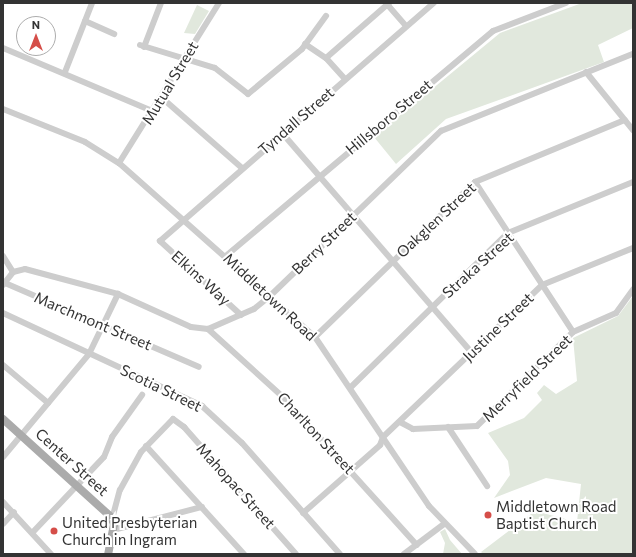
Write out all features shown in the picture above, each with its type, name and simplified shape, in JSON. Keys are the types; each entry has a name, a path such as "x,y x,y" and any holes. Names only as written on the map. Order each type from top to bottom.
{"main road":[{"name":"Center Street","path":"3,419 111,517"},
{"path":"108,554 113,530 111,517"}],"street":[{"path":"65,72 92,3"},
{"path":"161,3 142,46 183,61 193,60 215,68 244,94 305,44 326,16"},
{"name":"Mutual Street","path":"119,163 218,3"},
{"name":"Tyndall Street","path":"160,241 184,218 284,134 345,79 434,3"},
{"name":"Hillsboro Street","path":"227,256 318,176 492,31 566,3"},
{"path":"326,58 387,4 406,26"},
{"path":"86,21 114,34"},
{"path":"305,44 326,58 345,79"},
{"path":"3,48 65,72 152,111"},
{"name":"Berry Street","path":"208,329 242,315 270,296 353,215 447,128 633,54"},
{"path":"586,72 633,130"},
{"path":"161,97 242,168"},
{"name":"Middletown Road","path":"3,109 85,142 119,163 227,256 315,337 444,524 475,554"},
{"name":"Oakglen Street","path":"315,337 391,261 475,182 625,120"},
{"path":"284,134 431,308 472,353"},
{"path":"475,182 573,332"},
{"name":"Straka Street","path":"350,388 508,233 633,182"},
{"name":"Elkins Way","path":"160,241 242,315"},
{"name":"Justine Street","path":"304,513 380,446 383,437 542,285 633,248"},
{"path":"3,256 13,272"},
{"path":"4,284 13,272 25,269 118,294 191,327 208,329"},
{"name":"Marchmont Street","path":"4,284 104,324 200,367"},
{"name":"Merryfield Street","path":"448,427 477,426 573,332 616,313 633,290"},
{"path":"3,457 89,354 118,294"},
{"name":"Scotia Street","path":"3,313 202,406 242,443 340,554"},
{"name":"Charlton Street","path":"208,329 284,398 351,470 417,545"},
{"path":"3,365 48,403"},
{"path":"33,532 104,457 112,437 142,395"},
{"name":"Mahopac Street","path":"146,446 173,419 184,427 296,554"},
{"path":"400,422 413,428 448,427 486,486"},
{"path":"111,517 122,485 146,446 244,554"},
{"path":"3,502 33,532 51,554"},
{"path":"113,530 202,507"},
{"path":"3,524 14,512"},
{"path":"404,554 444,524"}],"shaded area":[{"path":"582,3 633,3 633,28 598,45 604,62 446,119 396,164 374,137 500,33"},
{"path":"197,5 209,11 195,34 184,33"},
{"path":"633,296 633,554 483,554 481,552 535,511 577,522 581,484 546,478 494,498 510,475 508,461 488,433 524,418 542,400 537,393 544,385 556,394 577,381 573,338 618,316"},
{"path":"445,529 450,540 462,554 443,554 445,543 440,532"}],"place":[{"name":"Middletown Road Baptist Church","path":"488,515"},
{"name":"United Presbyterian Church in Ingram","path":"54,531"}]}
